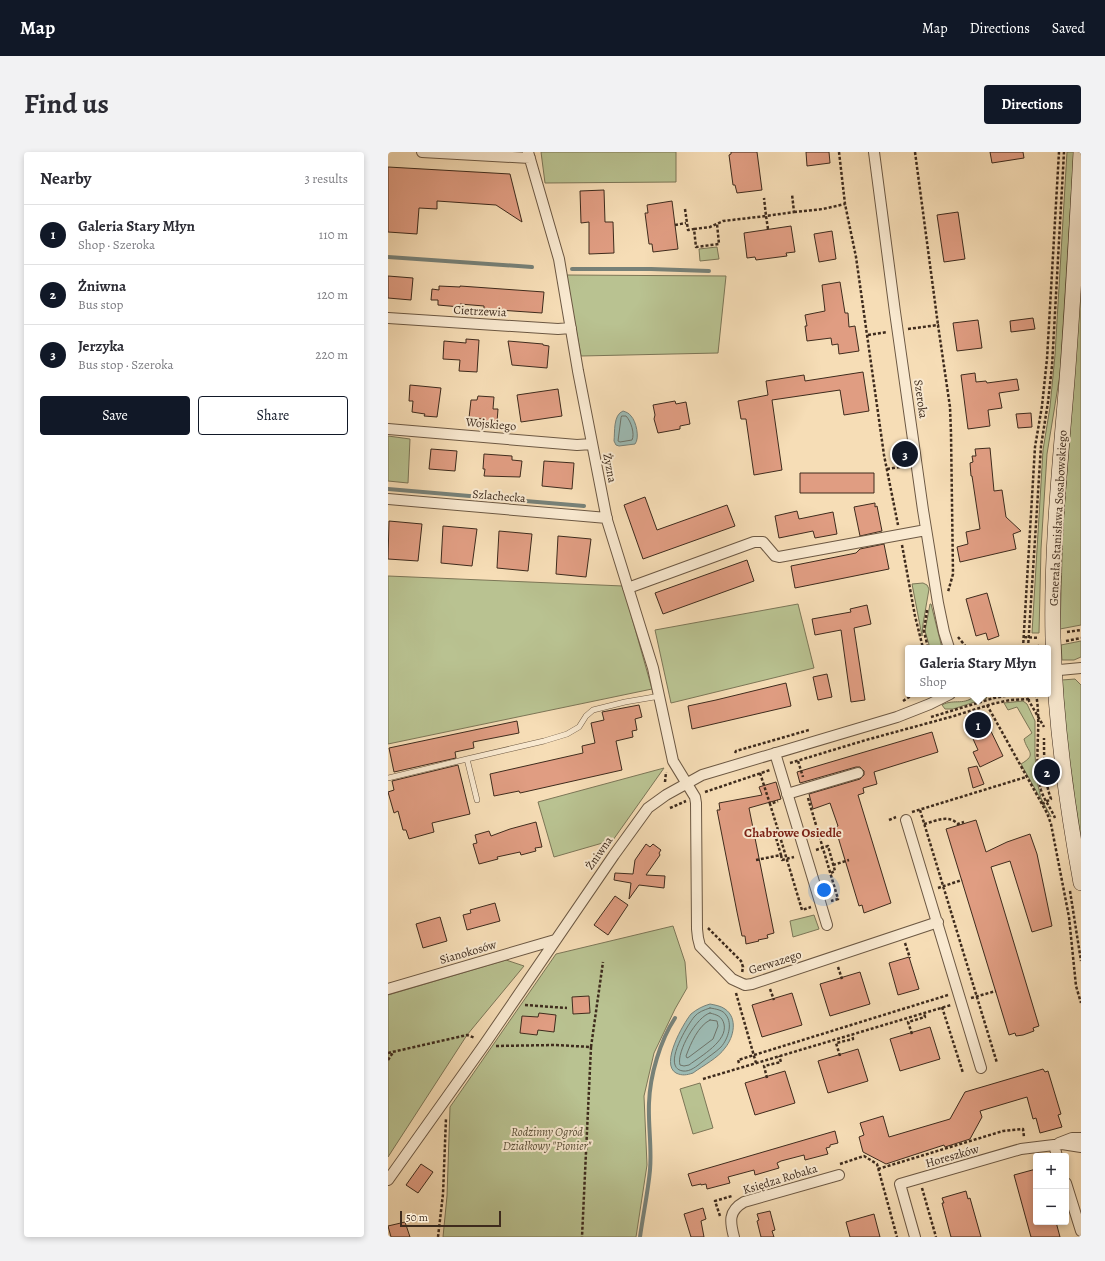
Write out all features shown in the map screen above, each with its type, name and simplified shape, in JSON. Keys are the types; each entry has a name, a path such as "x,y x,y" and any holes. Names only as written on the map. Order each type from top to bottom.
{"main road":[{"name":"Generała Stanisława Sosabowskiego","path":"1081,152 1055,560 1051,670 1064,779 1081,883"}],"street":[{"path":"422,152 529,155"},
{"name":"Szeroka","path":"874,152 926,530 938,603 947,645"},
{"name":"Żyzna","path":"529,155 556,244 592,444 607,518 653,668 673,761 686,783"},
{"name":"Cietrzewia","path":"388,318 558,329 571,328"},
{"name":"Wojskiego","path":"388,428 577,445 592,444"},
{"name":"Szlachecka","path":"388,499 607,518"},
{"path":"628,588 754,542 763,542 775,556 779,557 926,530"},
{"path":"1051,670 1081,668"},
{"name":"Żniwna","path":"388,1180 484,1045 555,940 648,808 686,783 708,773 897,717 944,697"},
{"path":"775,753 827,925"},
{"path":"787,794 858,773"},
{"path":"686,783 695,796"},
{"name":"Gerwazego","path":"695,796 698,938 700,946 732,979 739,983 745,985 752,984 938,922"},
{"path":"905,816 981,1068"},
{"name":"Sianokosów","path":"388,989 555,940"},
{"path":"1054,1145 1072,1138 1081,1138"},
{"path":"1054,1145 1072,1145 1081,1147"},
{"path":"1054,1145 1056,1153"},
{"name":"Horeszków","path":"915,1237 900,1184 1021,1149 1054,1145"},
{"name":"Księdza Robaka","path":"734,1237 731,1217 734,1210 744,1202 838,1175"},
{"path":"1068,1189 1081,1231"}],"lane":[{"path":"388,778 544,741 567,734 580,727 586,716 593,710 625,702 660,696"},
{"path":"467,759 478,800"}],"path":[{"path":"839,152 845,204 856,257 868,335 884,455 915,616 922,645"},
{"path":"915,152 950,406 953,574 948,595"},
{"path":"1023,645 1036,447 1047,359 1059,152"},
{"path":"1028,645 1041,446 1048,402 1052,361 1064,152"},
{"path":"792,194 794,212"},
{"path":"764,198 768,229"},
{"path":"684,209 688,230 710,227 723,221 823,209 845,204"},
{"path":"675,225 687,223"},
{"path":"694,229 696,247 719,244 717,224"},
{"path":"868,335 938,325"},
{"path":"1060,634 1081,630"},
{"path":"956,634 965,645"},
{"path":"1024,636 1039,638"},
{"path":"1060,642 1081,638"},
{"path":"943,714 999,697"},
{"path":"667,809 695,796 798,760 954,716 987,705 1010,700 1029,699 1045,729"},
{"path":"987,705 1042,804 1051,824 1069,916 1076,986 1081,1002"},
{"path":"1042,804 1051,799 1048,790 1045,768 1044,735"},
{"path":"798,760 803,777"},
{"path":"760,773 770,804"},
{"path":"889,820 1026,777"},
{"path":"920,810 998,1063"},
{"path":"924,824 947,818 952,819 958,824 964,822"},
{"path":"781,855 782,860"},
{"path":"831,873 835,872 833,865 849,860"},
{"path":"928,891 962,880"},
{"path":"704,924 741,961 743,967 736,994 756,1064"},
{"path":"905,943 910,958"},
{"path":"582,1237 591,1047 603,962"},
{"path":"703,1079 942,1007 974,988"},
{"path":"739,1064 738,1060 754,1055 960,997 977,997 996,991"},
{"path":"521,1005 567,1008"},
{"path":"942,1007 963,1073"},
{"path":"912,1034 908,1022 925,1017 924,1013"},
{"path":"388,1053 467,1035"},
{"path":"840,1056 836,1043 853,1039 852,1035"},
{"path":"493,1046 591,1047"},
{"path":"388,1060 394,1051"},
{"path":"767,1078 764,1066 781,1062 779,1056"},
{"path":"438,1237 443,1194 448,1096"},
{"path":"878,1169 1003,1131 1023,1128 1023,1134 1026,1138"},
{"path":"921,1185 936,1237"}],"green space":[{"path":"541,152 676,152 676,182 545,183"},
{"path":"1067,152 1074,152 1060,374 1047,454 1041,549 1039,633 1032,633 1043,450 1050,407 1055,355"},
{"path":"717,247 719,259 700,261 699,249"},
{"path":"566,275 726,276 718,353 581,356"},
{"path":"1081,275 1081,625 1060,629 1063,525"},
{"path":"388,436 410,439 408,483 388,481"},
{"path":"388,576 623,586 652,689 388,744"},
{"path":"923,583 927,585 929,589 922,636 912,584"},
{"path":"798,604 814,668 671,703 655,630"},
{"path":"931,604 941,645 929,645 925,631"},
{"path":"1081,641 1081,657 1074,660 1062,660 1061,645"},
{"path":"1075,679 1081,685 1081,843 1067,750 1062,680"},
{"path":"972,698 987,698 953,709 945,709 942,705 951,702 964,701"},
{"path":"1023,701 1027,704 1035,721 1037,781 1041,798 1051,817 1021,764 1029,758 1030,755 1024,739 1032,733 1017,707 1008,710 1004,703"},
{"path":"664,768 613,840 554,857 538,802"},
{"path":"814,915 819,929 793,937 790,921"},
{"name":"Rodzinny Ogród Działkowy \"Pionier\"","path":"673,926 685,962 687,988 654,1053 644,1096 647,1165 636,1237 443,1237 447,1196 450,1107 556,954"},
{"path":"506,960 524,966 467,1035 388,1157 388,995"},
{"path":"700,1083 713,1128 693,1134 680,1089"}],"water":[{"path":"623,411 628,413 633,418 637,430 637,438 635,444 619,446 616,445 614,441 615,424 618,416"},
{"path":"710,1004 722,1007 732,1017 733,1028 731,1039 719,1055 693,1073 680,1075 672,1068 670,1061 674,1044 691,1014"}],"building":[{"path":"731,152 757,152 762,190 737,193 735,185 733,185 729,155"},
{"path":"806,152 829,152 830,163 807,166"},
{"path":"990,152 1023,152 1024,158 992,163"},
{"path":"388,167 510,174 522,222 496,205 437,201 437,209 419,208 417,234 388,232"},
{"path":"604,190 605,222 613,222 614,253 589,254 589,222 581,223 580,191"},
{"path":"672,201 678,249 653,252 652,244 649,244 645,213 648,213 647,205"},
{"path":"958,212 965,259 944,262 937,215"},
{"path":"791,226 795,252 786,253 787,256 756,260 755,257 747,258 744,233"},
{"path":"832,231 836,259 819,262 814,234"},
{"path":"388,276 413,278 411,300 388,298"},
{"path":"840,282 845,313 848,313 849,327 855,326 859,351 839,354 838,344 832,345 831,338 807,341 805,315 825,311 822,285"},
{"path":"439,286 544,292 542,313 484,309 484,306 460,304 460,307 438,305 438,300 431,300 432,289 439,290"},
{"path":"1033,318 1035,329 1011,332 1010,321"},
{"path":"978,320 982,348 957,351 953,323"},
{"path":"466,339 479,340 477,372 459,371 460,360 443,359 444,341 466,343"},
{"path":"508,341 543,344 549,346 547,368 512,365"},
{"path":"863,372 869,411 844,415 840,390 772,400 782,470 754,475 746,419 741,419 738,401 768,395 766,381 804,375 805,381"},
{"path":"975,373 976,382 986,381 987,383 1017,379 1019,390 999,393 1002,408 988,410 990,426 968,429 961,375"},
{"path":"410,385 441,388 437,417 424,416 425,414 412,412 413,401 409,401"},
{"path":"558,389 562,416 521,422 517,395"},
{"path":"478,396 494,397 493,409 498,409 497,422 469,418 471,400 477,400"},
{"path":"675,401 676,404 686,402 690,424 680,426 680,429 658,433 654,419 655,415 653,405"},
{"path":"1031,413 1032,427 1018,428 1016,414"},
{"path":"990,448 994,491 1002,490 1006,517 1021,531 1013,534 1016,549 960,562 957,547 968,544 966,532 980,529 970,463 973,462 972,456 976,456 975,449"},
{"path":"431,449 457,451 455,471 429,469"},
{"path":"484,454 512,456 512,460 522,461 520,477 484,476"},
{"path":"544,461 574,463 572,489 542,486"},
{"path":"800,473 874,473 874,493 800,493"},
{"path":"645,497 657,530 727,505 735,526 643,559 624,505"},
{"path":"875,503 875,507 877,506 882,531 860,536 854,507"},
{"path":"797,511 799,519 833,512 837,534 815,538 813,531 779,538 775,516"},
{"path":"389,521 422,524 418,561 388,559"},
{"path":"443,526 477,529 472,566 441,563"},
{"path":"499,531 532,534 528,571 497,568"},
{"path":"558,536 591,539 586,577 556,574"},
{"path":"884,544 889,569 795,588 791,566 856,553 860,549"},
{"path":"747,560 754,581 663,614 655,593"},
{"path":"987,593 999,636 988,640 986,633 976,636 966,599"},
{"path":"867,605 871,624 854,628 865,700 851,702 841,630 815,635 812,619 851,612 850,609"},
{"path":"827,674 832,697 818,700 813,677"},
{"path":"786,683 791,706 692,729 688,706"},
{"path":"639,705 642,717 635,719 637,730 632,731 633,737 616,741 622,770 520,793 519,791 494,796 490,774 583,753 582,746 595,743 591,723 604,720 602,712"},
{"path":"983,715 1003,756 980,767 973,752 978,750 966,723"},
{"path":"517,721 519,733 473,742 474,748 455,752 456,758 394,772 389,748"},
{"path":"932,732 938,752 874,772 877,784 863,788 864,793 858,795 891,903 864,913 862,905 859,906 835,827 838,826 830,803 813,809 809,794 860,779 864,775 864,771 860,767 856,767 800,783 797,772"},
{"path":"458,765 470,814 432,823 434,832 409,839 406,830 403,830 398,811 394,813 388,792 394,790 392,781"},
{"path":"977,766 984,784 973,788 968,768"},
{"path":"776,782 781,799 749,808 774,933 767,935 768,938 746,944 745,936 742,936 717,810 720,810 719,803 762,795 759,787"},
{"path":"976,820 986,852 1007,842 1030,834 1037,854 1052,926 1032,932 1010,861 991,867 1039,1026 1033,1028 1034,1031 1023,1035 1016,1036 1015,1033 1009,1035 946,829"},
{"path":"536,822 542,847 535,848 536,851 521,855 520,852 497,857 498,859 479,864 473,844 477,843 475,835 489,831 491,836"},
{"path":"646,844 650,847 653,844 661,850 659,853 660,855 646,875 665,876 664,888 639,885 629,899 631,883 614,880 615,873 633,874 635,860"},
{"path":"615,896 628,905 608,935 594,925"},
{"path":"495,903 500,921 467,930 463,915 471,913 470,910"},
{"path":"440,917 447,941 423,948 416,924"},
{"path":"909,957 919,989 898,995 889,963"},
{"path":"860,972 870,1004 830,1016 820,984"},
{"path":"792,993 802,1025 762,1037 752,1005"},
{"path":"589,996 590,1013 573,1014 572,997"},
{"path":"539,1013 556,1015 554,1032 538,1030 537,1035 520,1033 522,1016 538,1017"},
{"path":"930,1027 940,1059 900,1071 890,1039"},
{"path":"858,1049 868,1081 828,1093 818,1061"},
{"path":"1043,1069 1045,1072 1048,1071 1061,1114 1058,1115 1062,1127 1040,1133 1036,1118 1033,1119 1027,1097 980,1111 982,1117 970,1139 945,1147 944,1145 886,1164 863,1152 859,1137 864,1135 860,1123 883,1116 889,1137 950,1119 965,1092"},
{"path":"785,1071 795,1103 755,1115 745,1083"},
{"path":"835,1131 838,1143 830,1145 830,1147 826,1148 828,1154 805,1160 804,1155 781,1161 777,1163 779,1168 755,1175 754,1170 728,1177 730,1183 707,1189 706,1184 692,1186 688,1174"},
{"path":"421,1164 433,1172 418,1193 406,1185"},
{"path":"1033,1170 1033,1225 1057,1225 1060,1237 1031,1237 1014,1175"},
{"path":"966,1191 968,1199 970,1198 981,1237 951,1237 942,1198"},
{"path":"703,1208 706,1219 701,1221 704,1237 691,1237 684,1214"},
{"path":"770,1211 775,1230 772,1231 774,1237 761,1237 757,1214"},
{"path":"874,1214 880,1237 850,1237 846,1222"},
{"path":"405,1222 410,1237 391,1237 388,1226"}],"waterway":[{"path":"388,257 532,267"},
{"path":"572,269 709,271"},
{"path":"388,489 584,506"},
{"path":"640,1237 650,1170 651,1153 649,1111 651,1081 660,1048 675,1018"}],"place":[{"name":"Jerzyka","path":"905,454"},
{"name":"Galeria Stary Młyn","path":"978,725"},
{"name":"Żniwna","path":"1047,772"}],"district":[{"name":"Chabrowe Osiedle","path":"793,832"}]}
